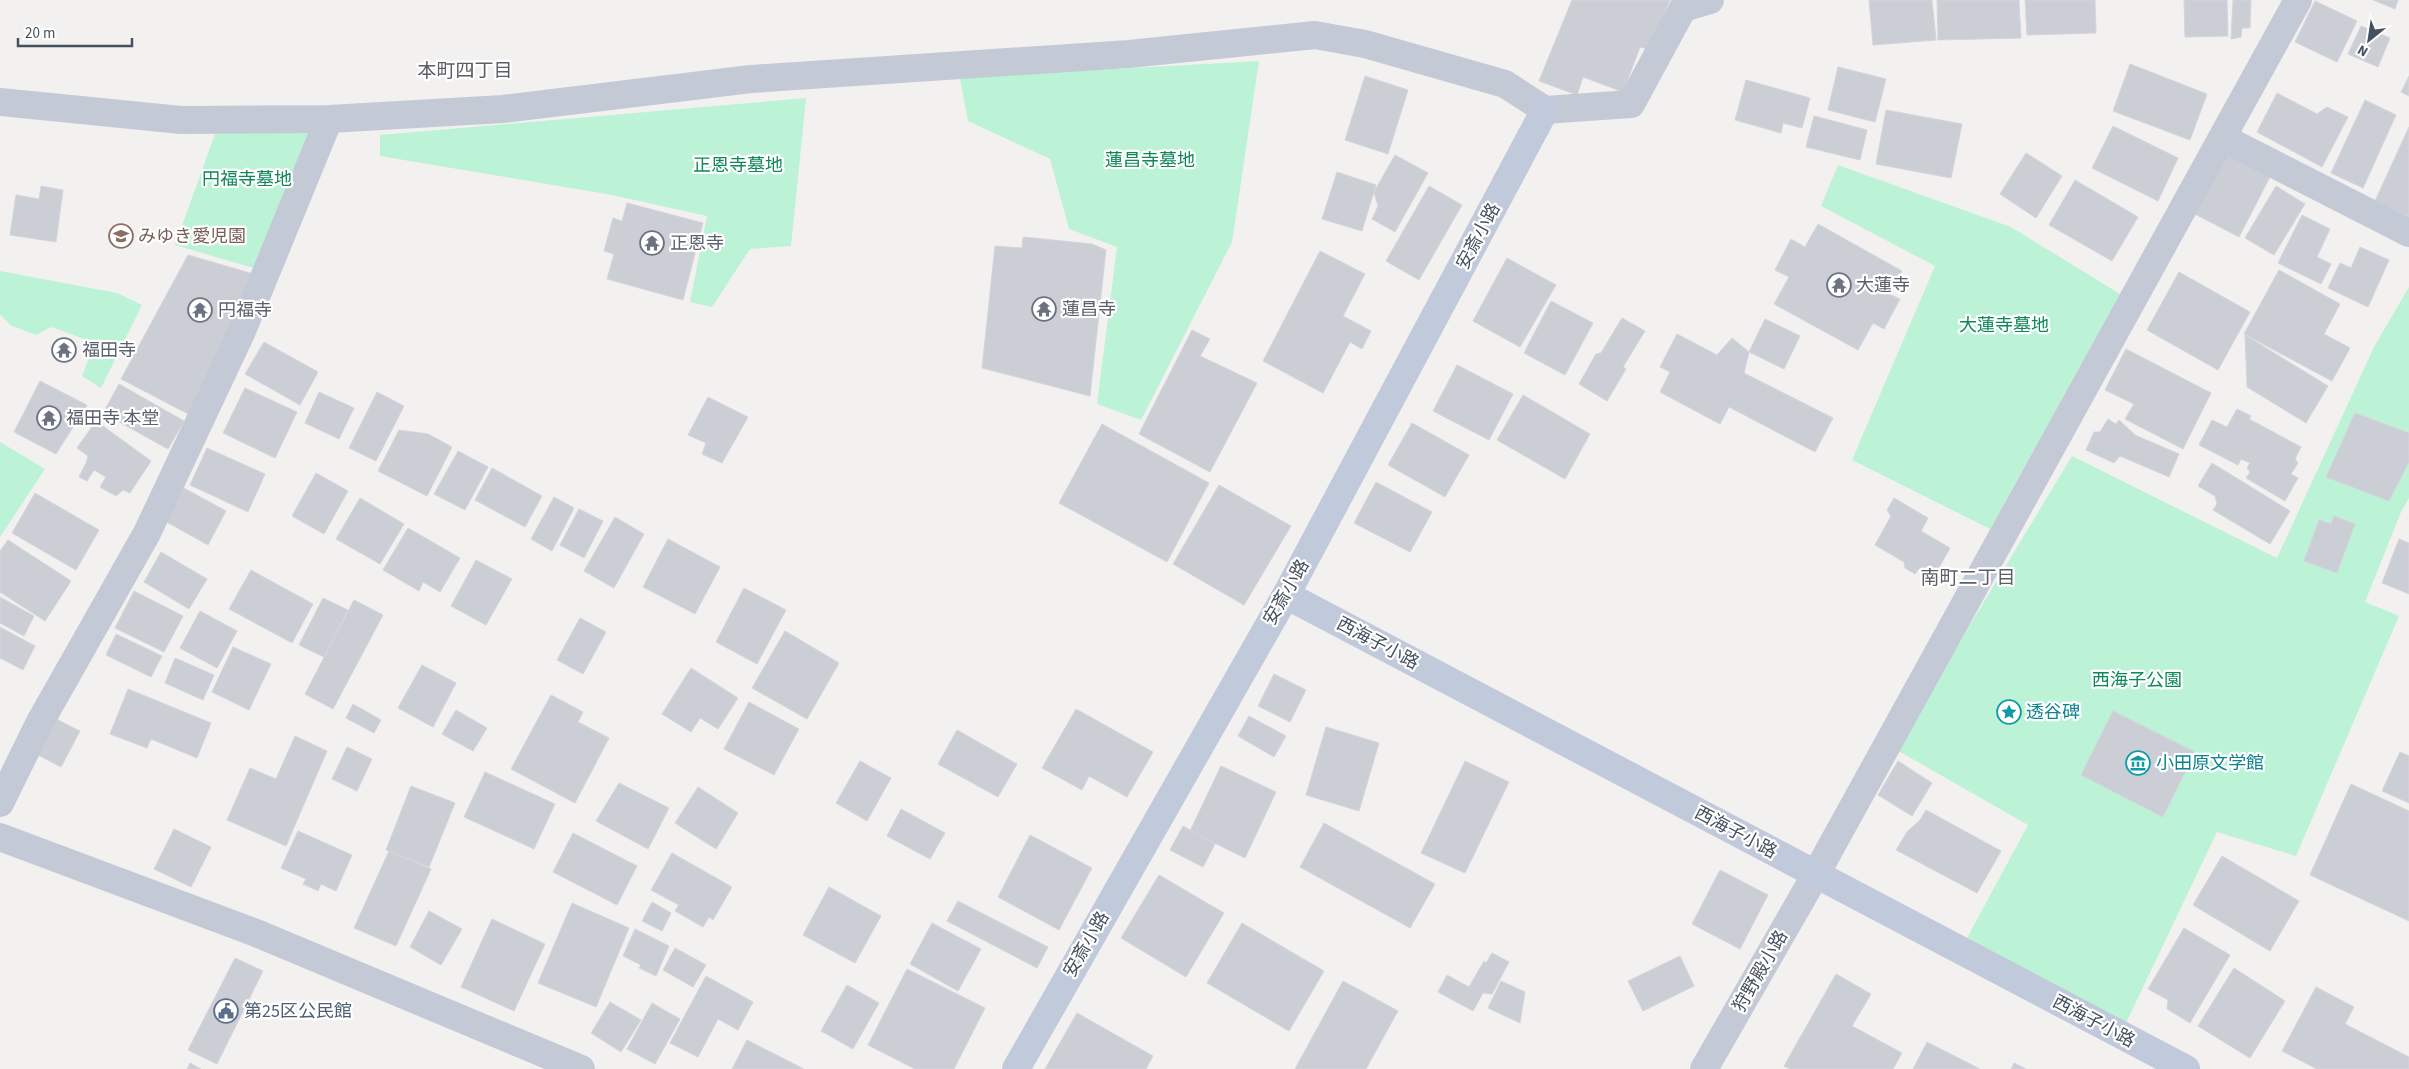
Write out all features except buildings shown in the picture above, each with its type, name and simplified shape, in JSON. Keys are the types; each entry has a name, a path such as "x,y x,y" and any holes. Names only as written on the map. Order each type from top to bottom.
{"street":[{"path":"0,102 181,120 329,119 503,109 751,79 1129,54 1315,35 1365,44 1505,84 1545,110 1631,104 1682,8 1710,0"},
{"name":"狩野殿小路","path":"1704,1069 1816,874 2298,0"},
{"name":"安斎小路","path":"1016,1069 1286,595 1545,110"},
{"path":"0,803 40,722 147,533 242,331 329,119"},
{"path":"2223,138 2409,233"},
{"name":"西海子小路","path":"1286,595 2186,1069"},
{"path":"0,837 256,933 581,1069"}],"green space":[{"name":"蓮昌寺墓地","path":"1259,61 1232,242 1141,420 1097,404 1117,247 1069,229 1050,159 968,121 959,74 1096,70"},
{"name":"正恩寺墓地","path":"806,98 791,246 750,249 712,307 690,302 707,216 612,195 380,156 380,135"},
{"name":"円福寺墓地","path":"316,131 260,270 175,245 215,134"},
{"name":"大蓮寺墓地","path":"1838,165 2011,227 2120,294 1990,529 1852,460 1935,266 1821,206"},
{"path":"0,271 117,293 142,305 101,388 82,376 95,343 51,327 36,335 10,325 0,314"},
{"name":"西海子公園","path":"2409,287 2409,498 2401,512 2365,602 2399,616 2296,856 2217,832 2126,1023 1967,938 2028,825 1895,749 2072,456 2277,558 2374,347"},
{"path":"0,442 45,469 0,537"}],"place":[{"name":"みゆき愛児園","path":"121,236"},
{"name":"正恩寺","path":"652,243"},
{"name":"大蓮寺","path":"1839,285"},
{"name":"蓮昌寺","path":"1044,309"},
{"name":"円福寺","path":"200,310"},
{"name":"福田寺","path":"64,350"},
{"name":"福田寺 本堂","path":"49,418"},
{"name":"透谷碑","path":"2009,712"},
{"name":"小田原文学館","path":"2138,763"},
{"name":"第25区公民館","path":"226,1011"}],"district":[{"name":"本町四丁目","path":"465,70"},
{"name":"南町二丁目","path":"1968,577"}]}
